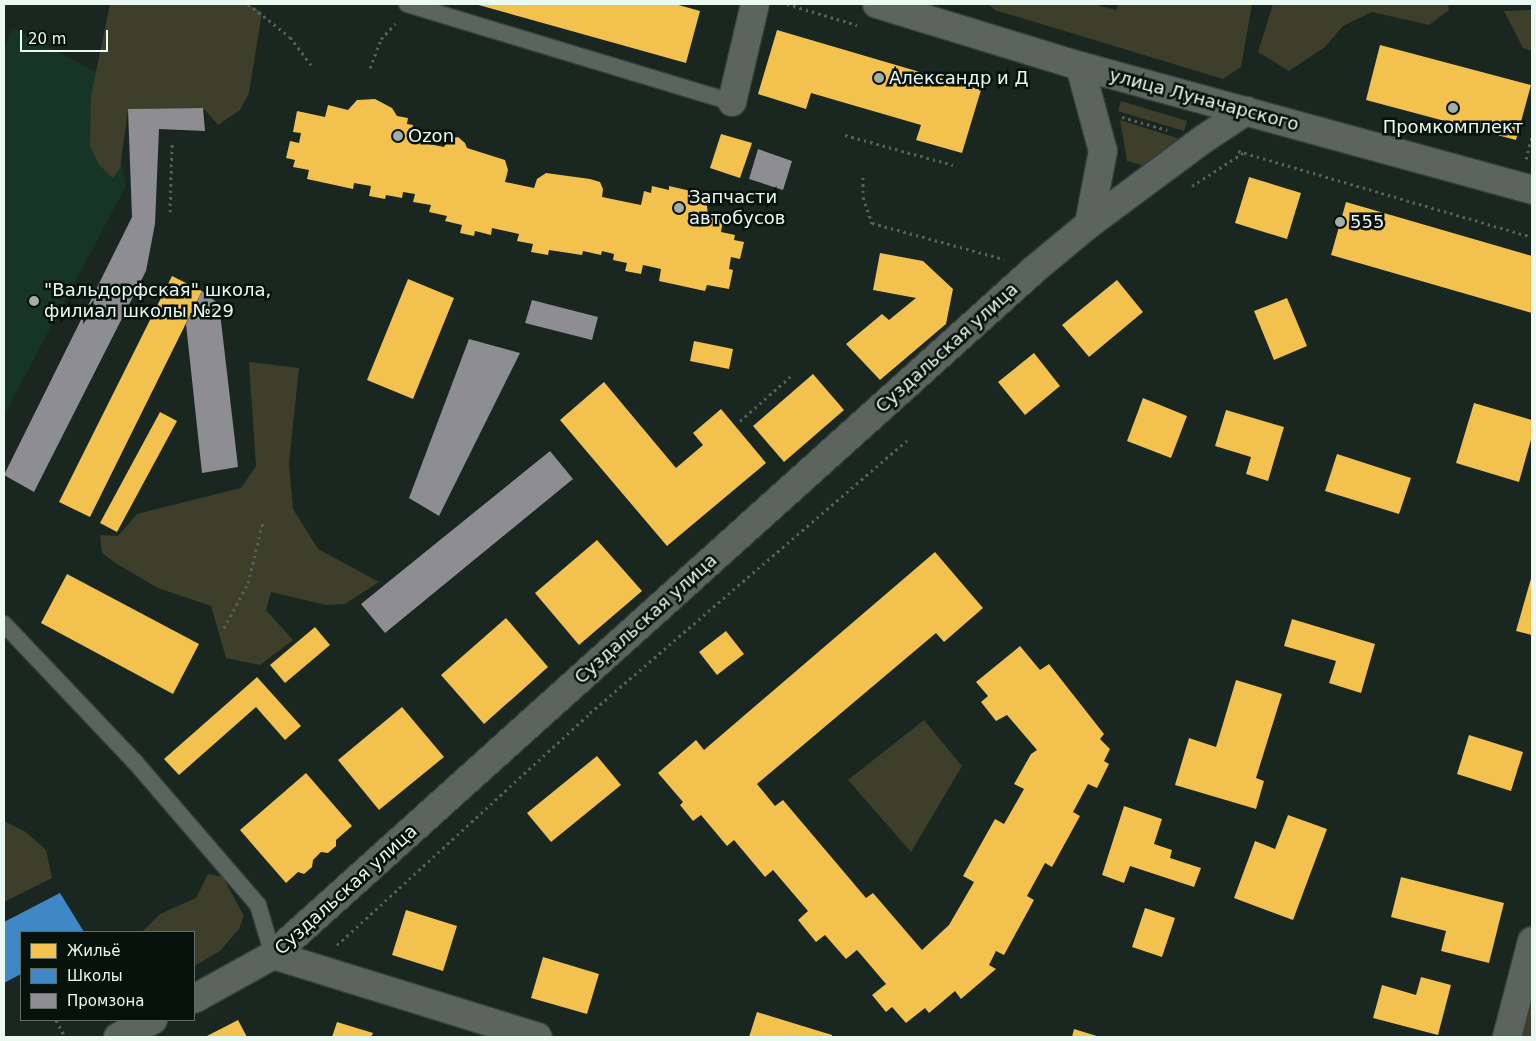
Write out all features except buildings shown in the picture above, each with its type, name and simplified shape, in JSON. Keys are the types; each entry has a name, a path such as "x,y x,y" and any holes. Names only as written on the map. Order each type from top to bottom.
{"street":[{"path":"732,102 756,4"},
{"name":"улица Луначарского","path":"877,4 1080,66 1532,190"},
{"path":"1080,66 1103,151 1089,224"},
{"name":"Суздальская улица","path":"195,998 273,956 1036,268 1089,224 1202,140 1246,112"},
{"path":"1507,1037 1532,941"},
{"path":"273,956 538,1037"},
{"path":"118,1037 151,1021"}],"lane":[{"path":"410,5 732,102"},
{"path":"4,624 135,762 258,905 273,956"}],"path":[{"path":"248,4 290,37 311,65"},
{"path":"787,4 861,26"},
{"path":"370,68 381,39 410,5"},
{"path":"1093,109 1532,237"},
{"path":"845,135 953,166"},
{"path":"1525,159 1532,136"},
{"path":"170,212 172,144"},
{"path":"863,177 863,197 872,223 1036,268"},
{"path":"740,421 792,375"},
{"path":"304,966 336,945 590,713 907,440"},
{"path":"224,628 248,583 263,522"},
{"path":"57,1021 65,1037"}],"shaded area":[{"path":"110,4 248,4 262,12 249,93 240,110 218,125 203,108 128,109 120,169 113,178 99,165 90,146 91,96"},
{"path":"988,4 1093,4 1116,10 1118,4 1252,4 1241,67 1223,79 995,10"},
{"path":"1273,4 1448,4 1449,10 1429,25 1372,12 1343,26 1325,47 1289,71 1258,52"},
{"path":"1532,10 1532,51 1523,48 1504,11"},
{"name":"\"Вальдорфская\" школа, филиал школы №29","path":"13,28 104,76 126,186 4,415 4,47"},
{"path":"1121,101 1187,121 1184,131 1118,111"},
{"path":"1120,120 1180,139 1144,166 1127,161"},
{"path":"249,362 299,368 289,463 293,509 318,549 379,582 345,604 326,605 271,592 266,610 293,640 260,665 226,658 211,606 158,588 117,564 102,553 100,535 118,536 137,514 241,488 256,466"},
{"path":"924,720 962,766 911,852 848,780"},
{"path":"4,821 26,832 46,850 52,878 6,901 4,899"},
{"path":"208,874 223,877 244,916 239,929 220,951 195,965 195,931 143,931 160,914 196,898"},
{"path":"1532,962 1532,1037 1521,1037"}],"place":[{"name":"Александр и Д","path":"879,78"},
{"name":"Промкомплект","path":"1453,108"},
{"name":"Ozon","path":"398,136"},
{"name":"Запчасти автобусов","path":"679,208"},
{"name":"555","path":"1340,222"},
{"name":"\"Вальдорфская\" школа, филиал школы №29","path":"34,301"}]}
